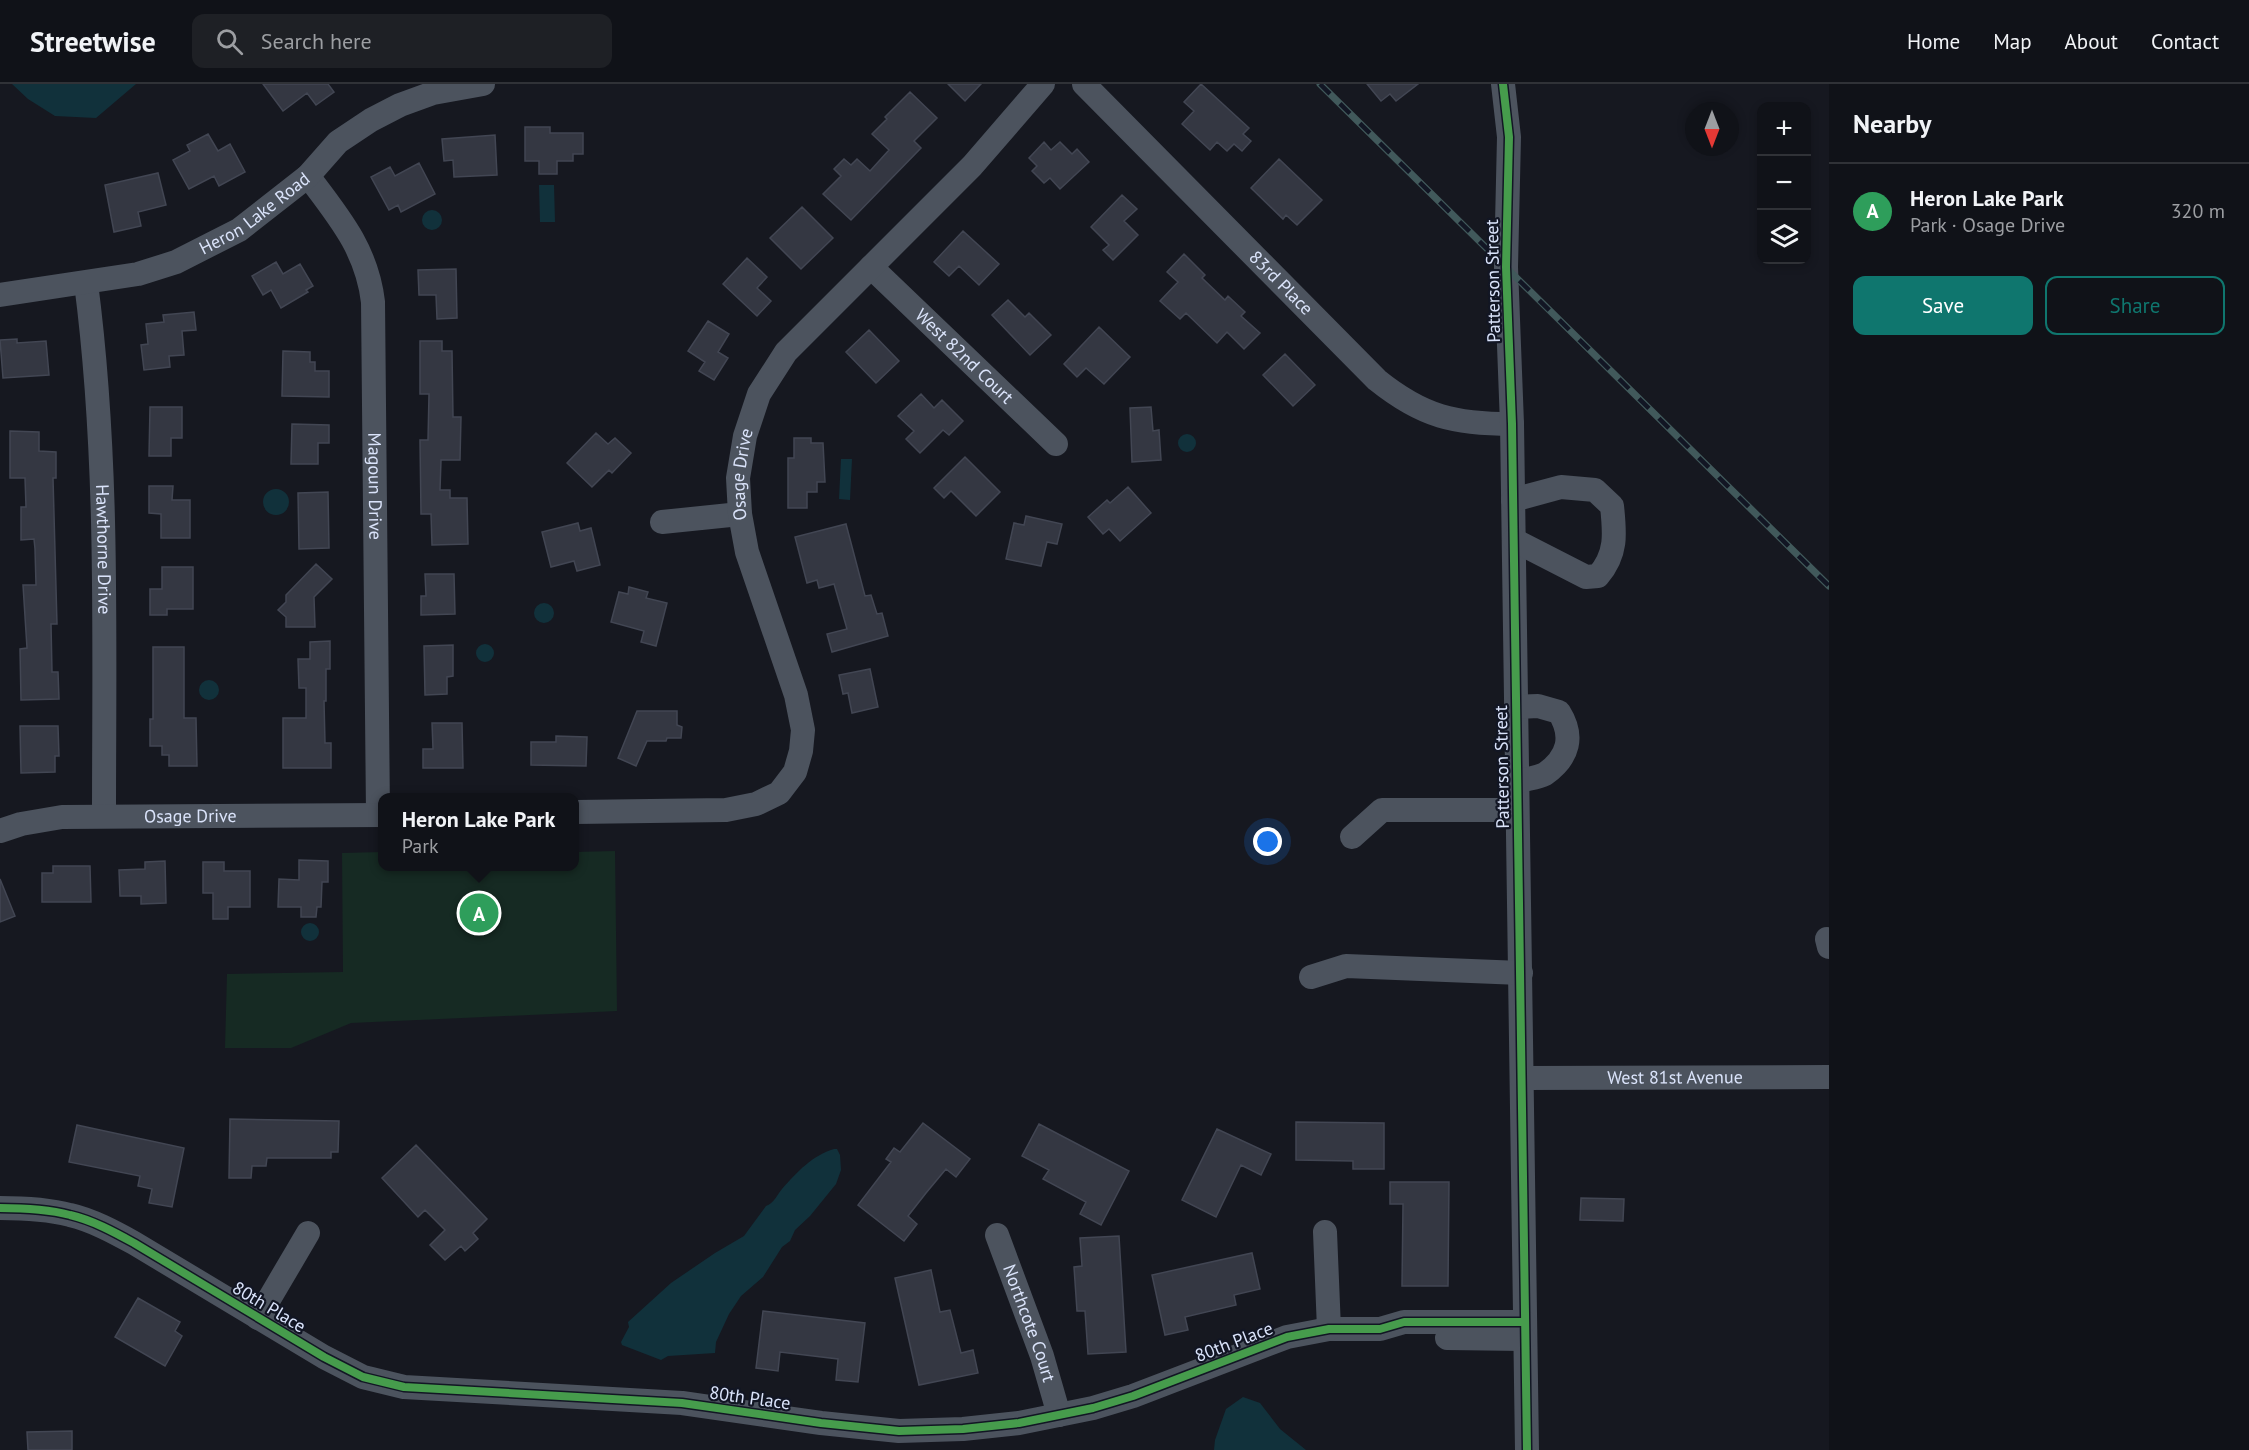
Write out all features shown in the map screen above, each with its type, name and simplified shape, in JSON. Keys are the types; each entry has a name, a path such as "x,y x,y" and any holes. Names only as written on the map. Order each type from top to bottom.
{"street":[{"name":"Heron Lake Road","path":"0,295 138,274 176,262 239,230 309,176 338,142 371,120 400,105 433,93 483,84"},
{"name":"Osage Drive","path":"579,812 726,810 756,804 779,793 795,772 801,751 803,730 798,706 747,552 740,514 738,477 745,436 759,394 786,352 972,166 1042,84"},
{"name":"83rd Place","path":"1084,84 1377,380 1400,399 1445,418 1471,423 1512,424"},
{"name":"Patterson Street","path":"1503,84 1509,137 1506,267 1512,424 1527,1450"},
{"name":"Magoun Drive","path":"309,176 347,226 364,262 373,302 380,793"},
{"name":"West 82nd Court","path":"871,267 1056,444"},
{"name":"Hawthorne Drive","path":"86,283 95,350 100,421 104,620 104,816"},
{"path":"1513,500 1561,488 1595,490 1612,506 1615,530 1610,562 1598,576 1586,577 1571,571 1514,540"},
{"path":"662,522 740,514"},
{"path":"1516,707 1538,706 1558,712 1567,725 1568,744 1560,760 1543,775 1517,782"},
{"path":"1352,837 1382,810 1517,810"},
{"name":"Osage Drive","path":"0,831 21,824 62,817 378,815"},
{"path":"1311,977 1346,966 1521,973"},
{"name":"West 81st Avenue","path":"1522,1078 1829,1077"},
{"name":"80th Place","path":"0,1208 41,1210 71,1215 103,1227 134,1243 324,1357 363,1377 404,1387 682,1403 821,1423 899,1431 963,1429 1059,1416 1133,1396 1287,1337 1329,1329 1380,1329 1404,1322 1524,1331"},
{"path":"1325,1232 1329,1329"},
{"path":"258,1318 309,1233"},
{"name":"Northcote Court","path":"997,1234 1042,1356 1059,1416"}],"green space":[{"path":"615,851 617,1011 351,1023 291,1048 225,1048 227,974 343,972 342,853 378,852 378,871 579,871 579,852"}],"water":[{"path":"12,84 136,84 96,118 55,116 28,99"},
{"path":"539,185 554,185 555,222 540,222"},
{"path":"428,210 436,210 442,216 442,224 436,230 428,230 422,224 422,216"},
{"path":"1187,434 1193,437 1196,443 1193,449 1187,452 1181,449 1178,443 1181,437"},
{"path":"841,459 852,459 850,500 839,499"},
{"path":"276,489 285,493 289,502 285,511 276,515 267,511 263,502 267,493"},
{"path":"544,603 551,606 554,613 551,620 544,623 537,620 534,613 537,606"},
{"path":"485,644 491,647 494,653 491,659 485,662 479,659 476,653 479,647"},
{"path":"209,680 216,683 219,690 216,697 209,700 202,697 199,690 202,683"},
{"path":"306,923 314,923 319,928 317,939 306,941 301,936 301,928"},
{"path":"837,1149 840,1155 841,1170 836,1184 810,1216 795,1230 790,1241 782,1247 763,1277 741,1296 729,1314 716,1342 715,1353 668,1356 661,1360 622,1345 621,1342 629,1327 628,1322 671,1283 744,1236 766,1206 800,1170 819,1155"},
{"path":"1243,1397 1260,1403 1280,1429 1306,1450 1214,1450 1215,1440 1226,1409"}],"building":[{"path":"263,84 328,84 334,92 316,105 307,93 283,111"},
{"path":"948,84 981,84 965,101"},
{"path":"1201,84 1249,128 1243,134 1251,141 1242,151 1234,144 1227,151 1217,142 1210,150 1182,124 1194,111 1184,102"},
{"path":"1367,84 1418,84 1396,101 1390,94 1381,101"},
{"path":"910,92 937,118 914,141 921,148 851,220 823,194 841,176 834,169 844,159 851,165 857,159 870,171 889,150 872,134"},
{"path":"525,127 550,127 550,133 583,133 583,154 573,154 573,161 557,161 557,174 539,174 539,161 525,161"},
{"path":"208,134 218,151 230,144 245,172 219,186 214,176 189,189 173,160 190,151 187,145"},
{"path":"495,135 497,175 454,177 453,160 444,161 442,139"},
{"path":"1044,142 1051,150 1060,142 1072,154 1077,149 1089,162 1060,189 1050,178 1044,183 1032,171 1037,166 1029,158"},
{"path":"1279,159 1322,200 1297,225 1286,215 1283,219 1251,188"},
{"path":"419,163 435,194 401,212 398,205 389,210 371,177 390,167 395,176"},
{"path":"158,173 166,205 138,212 141,226 114,232 105,185"},
{"path":"1122,195 1137,209 1124,221 1138,235 1113,260 1103,250 1109,245 1091,227"},
{"path":"802,207 833,238 801,269 770,238"},
{"path":"963,231 999,264 979,285 959,266 949,276 934,262"},
{"path":"1184,254 1205,275 1202,278 1225,300 1228,296 1245,312 1241,316 1260,333 1244,349 1227,332 1217,343 1186,313 1180,319 1160,301 1178,282 1167,272"},
{"path":"747,258 767,277 757,288 771,301 757,316 723,284"},
{"path":"276,262 283,274 300,264 313,286 306,290 308,292 281,308 271,290 263,295 252,276"},
{"path":"456,269 457,318 437,319 436,295 419,295 418,270"},
{"path":"1008,300 1025,317 1029,313 1051,335 1030,355 992,315"},
{"path":"194,312 196,330 182,331 184,355 169,356 170,367 144,370 141,345 148,344 146,324 164,322 163,315"},
{"path":"708,321 729,334 718,352 728,358 714,380 699,371 705,362 688,351"},
{"path":"1099,327 1130,357 1104,384 1086,368 1077,377 1064,364"},
{"path":"869,330 899,361 876,383 846,352"},
{"path":"17,339 17,343 46,341 49,375 3,378 0,340"},
{"path":"420,341 442,341 442,351 452,351 453,417 461,417 460,460 441,460 440,490 450,490 450,498 467,498 468,544 432,545 431,514 421,514 420,440 428,440 429,394 420,394"},
{"path":"283,351 310,352 310,362 315,362 315,371 329,371 329,397 282,396"},
{"path":"1285,354 1315,385 1293,406 1263,375"},
{"path":"921,394 934,408 942,400 963,421 949,435 943,430 920,453 906,439 914,431 898,416"},
{"path":"150,407 182,407 182,438 171,438 171,456 149,456"},
{"path":"1151,407 1153,431 1159,430 1161,460 1132,462 1130,408"},
{"path":"292,424 329,425 329,443 318,443 318,464 291,464"},
{"path":"10,431 39,432 39,451 56,452 56,478 53,478 57,624 51,624 52,672 58,672 59,699 21,700 20,649 27,648 23,585 36,585 35,549 34,539 21,540 21,507 26,507 25,478 10,478"},
{"path":"596,433 608,444 615,438 631,453 612,473 609,470 592,487 567,463"},
{"path":"794,438 811,438 811,443 823,443 825,482 817,482 817,492 807,492 807,508 788,508 788,458 794,458"},
{"path":"965,457 1000,492 976,516 951,491 944,498 934,488"},
{"path":"149,486 173,486 172,500 190,500 190,538 161,538 161,514 149,513"},
{"path":"1128,487 1151,513 1120,541 1109,529 1103,534 1088,517 1107,500 1110,503"},
{"path":"328,492 329,548 299,549 298,493"},
{"path":"1026,516 1062,524 1057,544 1047,542 1041,566 1006,559 1014,523 1024,525"},
{"path":"578,523 580,531 591,528 600,565 577,571 574,561 551,567 542,532"},
{"path":"846,524 865,596 871,595 877,614 882,613 888,636 832,652 827,634 847,629 834,584 819,588 817,580 807,583 795,537"},
{"path":"316,564 332,579 314,597 315,627 286,627 286,617 278,610 286,602 286,595"},
{"path":"162,567 193,567 193,609 167,609 167,615 150,615 150,589 162,589"},
{"path":"425,574 454,574 455,614 421,615 421,596 426,596"},
{"path":"629,587 648,592 646,598 667,603 656,646 641,642 644,631 611,622 619,592 628,594"},
{"path":"330,641 330,669 326,669 326,701 324,701 325,743 331,743 331,768 283,768 283,718 306,718 306,688 299,688 298,659 310,659 310,642"},
{"path":"453,645 453,676 447,677 447,694 425,695 424,646"},
{"path":"153,647 184,647 184,718 196,718 197,766 169,766 169,755 162,755 162,746 150,746 150,719 153,719"},
{"path":"870,669 878,707 852,713 848,693 843,694 839,675"},
{"path":"637,711 677,711 677,725 682,727 681,738 647,741 636,766 618,758"},
{"path":"432,723 462,723 463,768 423,768 423,749 433,749"},
{"path":"20,726 58,726 59,756 55,756 55,772 21,773"},
{"path":"556,736 587,737 586,766 531,765 531,742 556,742"},
{"path":"299,860 328,861 328,882 322,882 321,907 317,907 316,917 301,917 301,907 278,907 279,879 299,880"},
{"path":"165,861 166,903 141,904 141,896 120,896 119,870 145,869 145,862"},
{"path":"203,862 224,862 224,871 250,871 250,907 228,907 228,919 213,919 213,893 203,893"},
{"path":"53,866 90,866 91,902 42,902 42,873 53,873"},
{"path":"0,879 15,916 0,922"},
{"path":"230,1119 339,1121 338,1152 331,1152 331,1158 267,1158 266,1166 252,1166 251,1178 229,1178"},
{"path":"1296,1122 1384,1123 1384,1169 1353,1169 1353,1161 1296,1160"},
{"path":"923,1123 970,1159 956,1177 946,1169 926,1193 908,1216 917,1224 904,1241 858,1205 891,1162 886,1159 894,1148 900,1152"},
{"path":"1039,1124 1129,1171 1101,1225 1080,1214 1086,1202 1043,1179 1049,1170 1022,1156"},
{"path":"77,1125 184,1148 172,1207 149,1203 152,1189 138,1186 140,1176 69,1162"},
{"path":"1217,1129 1271,1154 1261,1175 1241,1165 1216,1217 1182,1200"},
{"path":"416,1145 487,1219 473,1233 478,1239 465,1251 461,1246 445,1260 430,1245 445,1230 425,1210 418,1217 382,1178"},
{"path":"1390,1182 1449,1182 1448,1286 1402,1286 1403,1204 1390,1204"},
{"path":"1581,1198 1624,1199 1623,1221 1580,1220"},
{"path":"1119,1236 1126,1352 1088,1354 1085,1311 1077,1311 1074,1267 1082,1266 1080,1238"},
{"path":"1252,1253 1260,1289 1234,1295 1236,1305 1185,1317 1188,1330 1165,1335 1152,1275"},
{"path":"931,1270 940,1312 950,1310 961,1353 973,1350 978,1373 919,1385 895,1278"},
{"path":"138,1298 180,1322 175,1331 182,1336 165,1366 115,1337"},
{"path":"763,1311 865,1323 858,1382 836,1380 838,1359 780,1352 778,1371 756,1368"},
{"path":"72,1431 72,1450 28,1450 27,1432"}],"railway":[{"path":"1320,84 1829,586"}],"cycle path":[{"path":"1503,84 1509,137 1506,267 1512,424 1527,1450"},
{"path":"0,1208 53,1211 78,1217 103,1227 134,1243 324,1357 363,1377 404,1387 682,1403 821,1423 899,1431 963,1429 1019,1423 1093,1408 1133,1396 1287,1337 1329,1329 1380,1329 1404,1322 1524,1322"}],"place":[{"name":"Heron Lake Park","path":"479,913"}]}
